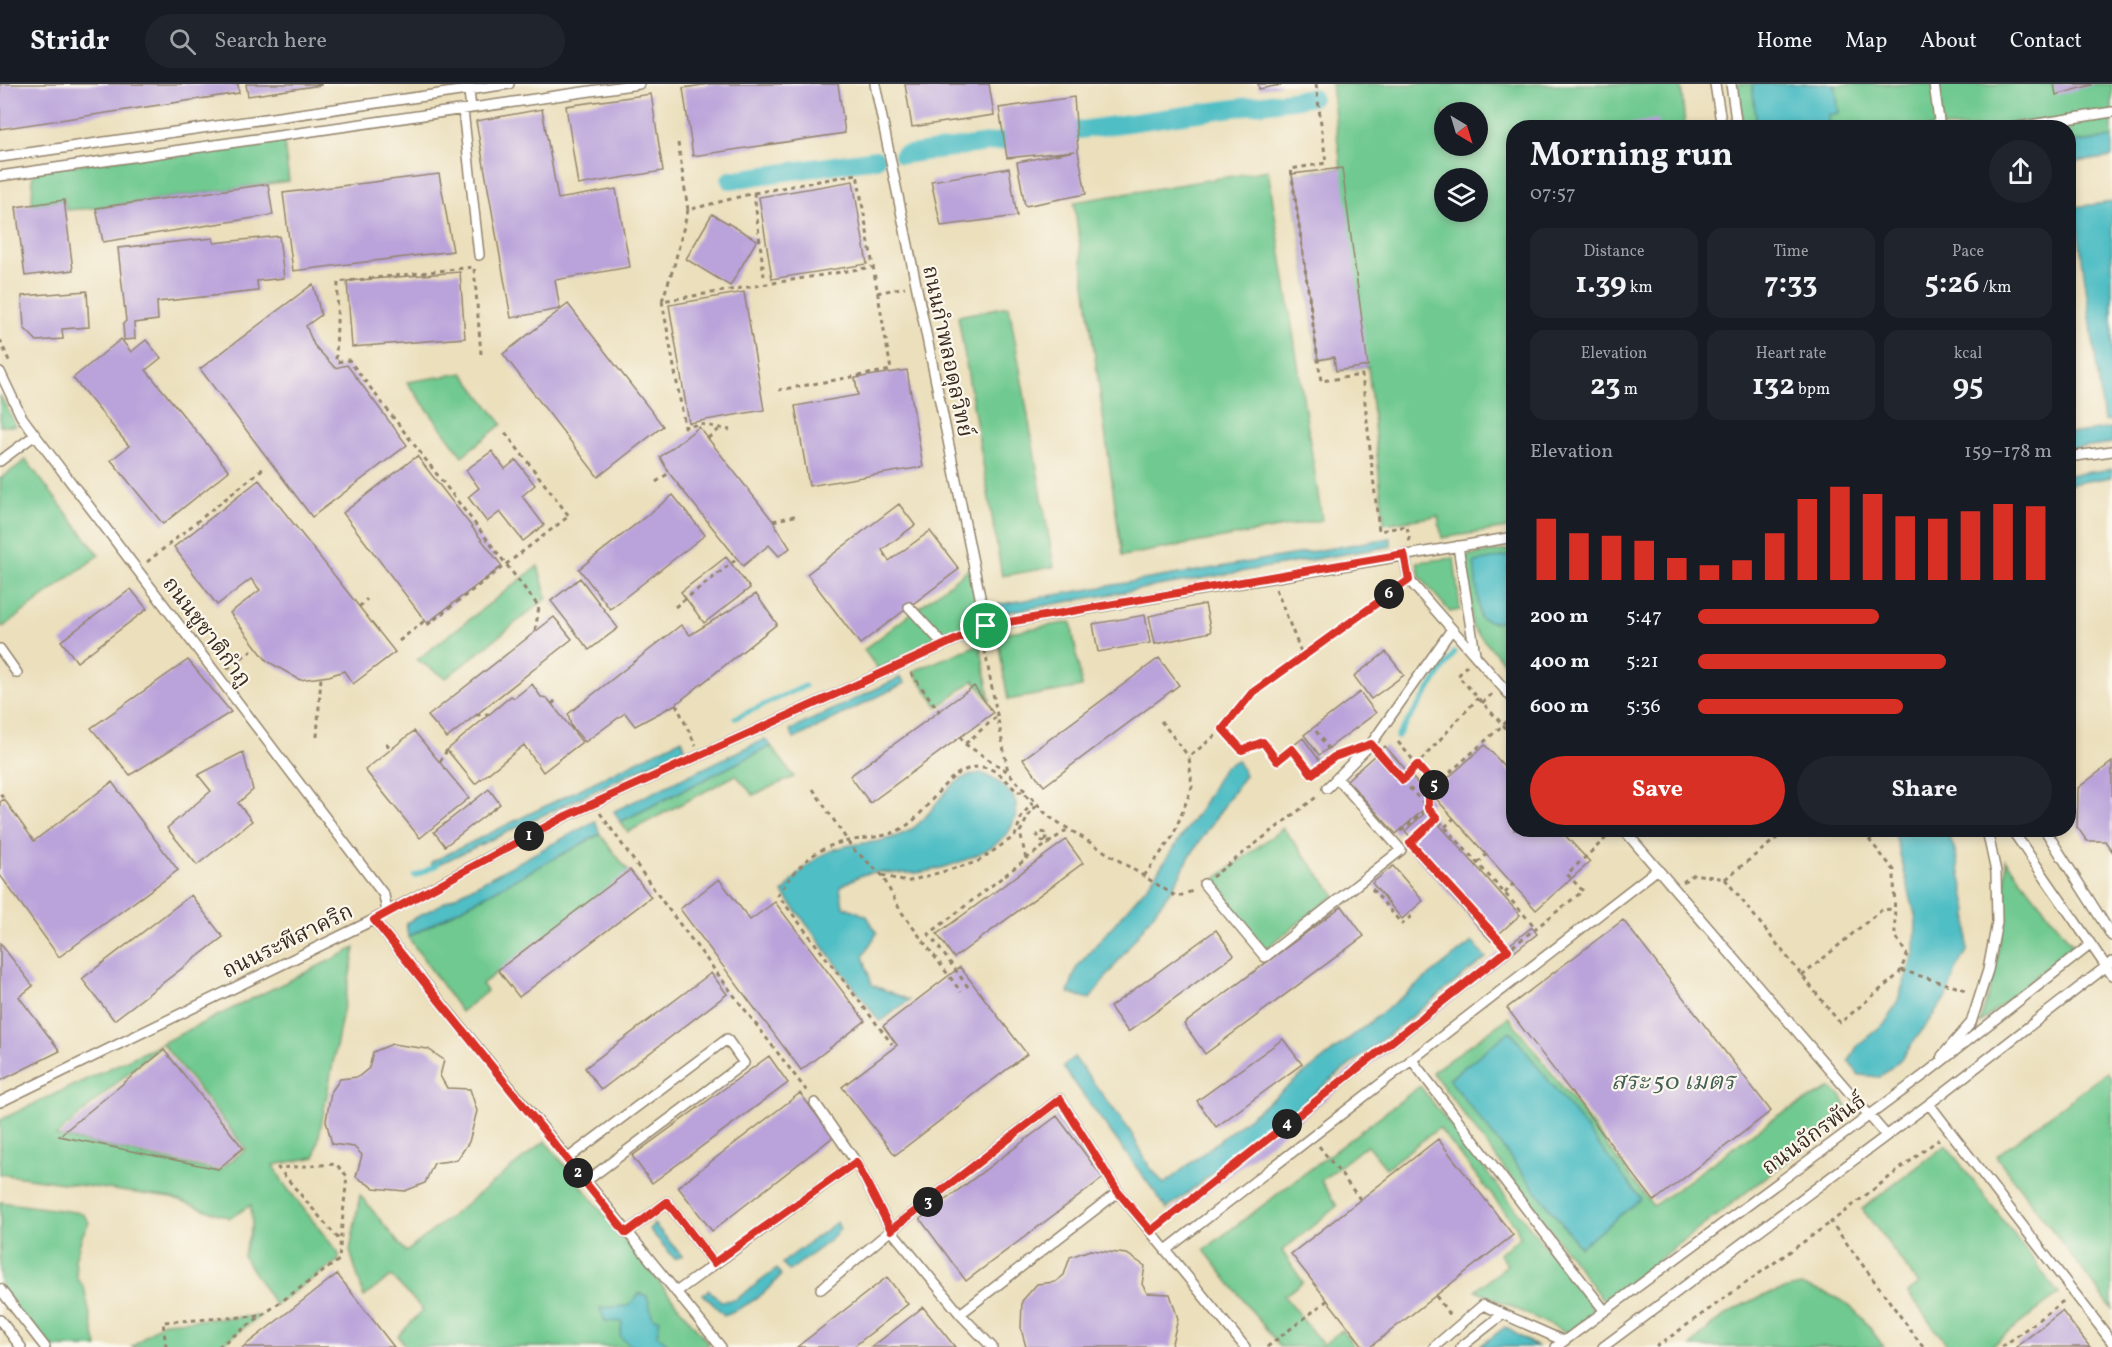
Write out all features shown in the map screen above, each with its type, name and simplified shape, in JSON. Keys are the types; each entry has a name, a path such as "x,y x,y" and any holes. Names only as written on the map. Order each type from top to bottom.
{"lane":[{"path":"0,157 468,87 509,84"},
{"path":"0,176 639,84"},
{"name":"ถนนกำพลอดุลวิทย์","path":"875,84 986,626"},
{"path":"1715,84 1721,120"},
{"path":"1731,84 1736,120"},
{"path":"1934,84 1939,120"},
{"path":"468,87 467,109 479,255"},
{"path":"2062,120 2112,112"},
{"name":"ถนนชูชาติกำภู","path":"0,372 21,416 384,895 387,912"},
{"path":"0,461 35,435"},
{"path":"2076,456 2112,451"},
{"name":"ถนนระพีสาคริก","path":"0,1102 374,920 564,817 986,626 1506,538"},
{"path":"1458,546 1475,656"},
{"path":"1404,554 1409,580 1506,691"},
{"path":"909,607 943,644"},
{"path":"1327,788 1371,744 1452,629"},
{"path":"0,649 17,673"},
{"path":"1204,884 1265,957 1365,881 1401,850 1337,778"},
{"path":"1630,837 1886,1135"},
{"path":"1924,1076 1971,1023 1988,970 1997,922 1996,872 1988,837"},
{"path":"2017,837 2090,945 2109,964 2112,975"},
{"path":"2049,837 2112,936"},
{"path":"1166,1250 1658,869"},
{"path":"374,920 719,1346"},
{"name":"ถนนจักรพันธ์","path":"1560,1344 1924,1076 2090,945"},
{"name":"ถนนจักรพันธ์","path":"1603,1347 1929,1104 2109,964"},
{"path":"567,1159 727,1039 744,1063 585,1182"},
{"path":"1411,1059 1604,1310"},
{"path":"821,1289 891,1230 1060,1099 1118,1192 1245,1347"},
{"path":"815,1102 856,1162 891,1230 960,1314 992,1347"},
{"path":"1929,1104 2112,1342"},
{"path":"676,1292 856,1162"},
{"path":"960,1314 1118,1192"},
{"path":"626,1233 667,1202 714,1263"},
{"path":"0,1289 45,1347"},
{"path":"1434,1347 1457,1325 1484,1305 1560,1344"},
{"path":"1461,1347 1503,1314"},
{"path":"0,1320 21,1347"}],"path":[{"path":"1316,84 1326,163 1291,169 1321,381 1362,375 1379,531 1407,526"},
{"path":"678,143 688,210 674,266 662,301 685,427 700,424 730,430"},
{"path":"688,210 754,194 857,174 891,370 779,390"},
{"path":"754,194 764,276"},
{"path":"481,354 474,267 338,282 336,362 349,360 539,607 535,631"},
{"path":"662,301 873,267"},
{"path":"877,293 916,285"},
{"path":"708,438 722,428"},
{"path":"399,641 423,622 427,625 569,516 504,431"},
{"path":"146,563 266,467"},
{"path":"656,482 669,472"},
{"path":"773,521 798,515"},
{"path":"675,607 737,559"},
{"path":"1189,757 1223,729 1252,693 1409,580"},
{"path":"1274,583 1303,657"},
{"path":"359,607 367,599"},
{"path":"982,638 1008,772"},
{"path":"227,669 256,647"},
{"path":"908,669 939,711"},
{"path":"1458,676 1506,728"},
{"path":"317,737 321,677"},
{"path":"1403,780 1478,698"},
{"path":"552,704 556,700"},
{"path":"676,704 692,733 699,755"},
{"path":"476,715 489,714"},
{"path":"965,744 997,716"},
{"path":"1146,878 1173,836 1192,787 1189,757 1161,721"},
{"path":"1400,832 1428,808 1428,792 1506,722"},
{"path":"1223,729 1242,750 1263,742 1277,761 1292,749 1312,774 1334,757 1371,744 1536,928"},
{"path":"1316,731 1334,757"},
{"path":"960,737 965,744 1008,772 1048,816 1177,897 1187,895 1204,884 1327,788"},
{"path":"1398,742 1435,786"},
{"path":"386,743 391,750"},
{"path":"440,762 447,750"},
{"path":"882,875 906,882 977,862 1015,836 1022,815 1032,804 1029,797 1024,792 1017,792 997,773 981,767 964,770 946,784 919,817 903,828 885,835 848,841 808,856 796,868 778,896 892,1044"},
{"path":"813,789 859,855 882,875 900,910 961,992"},
{"path":"0,794 4,800"},
{"path":"1026,859 1020,832 1031,810 1038,805"},
{"path":"1401,850 1437,818"},
{"path":"1445,827 1454,818"},
{"path":"603,819 815,1102"},
{"path":"1392,824 1508,950"},
{"path":"968,987 928,934 1068,829"},
{"path":"1151,1231 1583,891 1567,874 1605,839 1603,837"},
{"path":"1725,879 1778,837"},
{"path":"1674,888 1694,874 1725,879 1840,1023 1902,971 1907,955 1895,935 1894,870 1868,837"},
{"path":"1046,841 1049,845"},
{"path":"1478,863 1486,855"},
{"path":"1365,881 1402,924 1415,912"},
{"path":"1505,893 1513,884"},
{"path":"1802,976 1881,910 1894,909"},
{"path":"1902,971 1955,987"},
{"path":"1656,1347 1831,1222 1950,1131"},
{"path":"1312,1136 1360,1199"},
{"path":"218,1347 339,1260 341,1242 347,1176 336,1164 278,1168 341,1242"},
{"path":"1831,1222 1923,1347"},
{"path":"2002,1347 2074,1293"},
{"path":"1436,1296 1457,1325"},
{"path":"1267,1347 1328,1300"},
{"path":"166,1347 163,1322 260,1316"}],"green space":[{"path":"1331,84 1681,84 1684,120 1506,120 1506,528 1442,538 1438,516 1384,524 1368,366 1336,371 1334,357 1318,360 1292,174 1341,168"},
{"path":"1737,84 2112,84 2112,138 2076,142 2076,120 1742,120"},
{"path":"283,135 289,181 96,208 66,210 64,200 32,205 33,171"},
{"path":"1268,170 1322,520 1122,556 1074,202"},
{"path":"1009,306 1054,567 1002,576 958,316"},
{"path":"463,373 502,424 462,456 407,382"},
{"path":"0,395 16,426 0,426"},
{"path":"26,460 99,555 3,627 0,623 0,479"},
{"path":"1506,550 1506,665 1472,627 1466,556"},
{"path":"1454,558 1460,610 1450,612 1420,577 1417,562"},
{"path":"538,566 547,598 446,678 417,660"},
{"path":"971,567 982,619 878,669 864,650"},
{"path":"1071,622 1082,687 1008,700 997,634"},
{"path":"980,644 990,701 974,680 938,707 913,671"},
{"path":"771,746 794,777 753,795 736,775 628,832 620,822"},
{"path":"1283,828 1335,895 1265,949 1213,881"},
{"path":"600,834 629,872 482,984 487,991 461,1012 408,937"},
{"path":"2006,860 2073,945 1979,1024 2000,943"},
{"path":"355,948 315,1157 274,1165 284,1184 339,1254 339,1260 275,1305 243,1256 252,1226 251,1205 230,1218 171,1198 0,1174 0,1120 161,1044 56,1136 218,1171 246,1149 162,1043"},
{"path":"1509,1017 1653,1206 1777,1116 1831,1088 1842,1097 1849,1113 1604,1302 1432,1072"},
{"path":"2107,1072 2112,1079 2112,1309 1996,1156"},
{"path":"1420,1086 1595,1311 1567,1333 1476,1290 1507,1265 1499,1254 1520,1237 1516,1226 1439,1128 1386,1168 1367,1145 1321,1181 1337,1206 1282,1251 1303,1282 1284,1296 1323,1345 1342,1330 1354,1347 1280,1347 1204,1250"},
{"path":"545,1141 709,1344 705,1347 406,1347 398,1336 423,1310 391,1276 364,1297 350,1251 360,1195 406,1252"},
{"path":"1946,1145 2059,1294 1989,1347 1949,1347 1908,1293 1919,1284 1862,1209"},
{"path":"0,1202 82,1213 89,1222 75,1259 77,1278 84,1287 97,1347 45,1347 0,1289"},
{"path":"1802,1286 1841,1300 1858,1314 1884,1347 1691,1347 1714,1324 1741,1306 1770,1294"},
{"path":"260,1316 218,1347 132,1347 163,1322"}],"water":[{"path":"1752,84 1835,84 1839,113 1828,115 1829,120 1756,120"},
{"path":"2112,138 2112,157 2076,162 2076,142"},
{"path":"2112,202 2112,420 2104,421 2076,207"},
{"path":"2112,428 2112,443 2076,448 2076,433"},
{"path":"2112,469 2112,477 2076,483 2076,474"},
{"path":"1391,538 1391,546 996,614 996,605"},
{"path":"1506,556 1506,619 1498,622 1480,618 1474,562"},
{"path":"901,677 905,683 794,739 790,730"},
{"path":"682,739 685,748 433,867 431,862"},
{"path":"765,739 771,746 620,822 614,811"},
{"path":"1237,760 1245,775 1190,856 1174,886 1090,999 1068,993 1077,967 1149,884 1201,808 1224,767"},
{"path":"981,773 1004,787 1014,797 1016,804 1013,823 998,842 985,851 955,864 914,873 869,873 840,887 843,906 867,916 877,933 863,956 872,985 909,1000 880,1022 783,893 807,866 834,849 883,840 907,832 926,816 957,782"},
{"path":"595,821 600,834 408,937 406,923"},
{"path":"1896,837 1949,837 1955,850 1968,911 1967,952 1956,970 1947,996 1902,1058 1880,1077 1859,1075 1849,1061 1858,1045 1886,1022 1898,1000 1915,950 1916,919"},
{"path":"1472,942 1486,958 1167,1209 1063,1067 1074,1057 1130,1131 1149,1166 1164,1184"},
{"path":"1510,1031 1641,1199 1580,1247 1449,1079"},
{"path":"837,1222 840,1229 829,1241 789,1271 782,1263"},
{"path":"654,1224 682,1256 675,1259 649,1229"},
{"path":"777,1269 781,1275 769,1288 748,1304 724,1315 703,1294 709,1290 721,1301 735,1300"},
{"path":"640,1293 647,1296 653,1318 660,1319 657,1335 672,1347 633,1347 620,1337 622,1322 605,1321 600,1308 628,1306"},
{"path":"1505,1327 1537,1347 1479,1347"}],"building":[{"path":"0,84 238,84 239,93 0,129"},
{"path":"246,84 321,84 321,85 248,96"},
{"path":"710,84 838,84 845,133 693,156 683,88"},
{"path":"905,84 989,84 994,115 912,127"},
{"path":"1258,84 1281,84 1281,85 1259,89"},
{"path":"2054,84 2092,84 2092,85 2056,95"},
{"path":"651,94 663,171 578,185 566,106"},
{"path":"1074,97 1078,151 1086,194 1025,206 1017,162 1075,151 1007,158 999,108"},
{"path":"542,109 558,199 616,189 630,267 555,280 560,309 511,318 476,121"},
{"path":"1009,168 1017,216 941,226 931,181"},
{"path":"1342,168 1368,366 1336,371 1334,357 1318,360 1292,174"},
{"path":"439,174 453,251 293,271 283,193"},
{"path":"853,181 867,264 772,279 759,197"},
{"path":"268,184 273,215 103,242 96,208"},
{"path":"64,200 73,270 25,276 16,207"},
{"path":"712,214 757,240 730,286 686,259"},
{"path":"279,236 284,278 257,281 258,291 157,302 158,320 134,323 135,339 124,340 123,324 126,321 118,248 213,238 214,243"},
{"path":"460,272 465,338 352,347 347,281"},
{"path":"313,284 321,315 306,326 314,345 335,368 347,365 407,445 312,517 200,369"},
{"path":"87,291 89,327 62,329 63,339 37,341 24,328 22,296"},
{"path":"744,292 764,410 689,423 669,305"},
{"path":"568,304 663,426 598,477 503,354"},
{"path":"121,339 131,352 146,340 161,358 146,370 229,471 163,524 111,460 129,446 73,378"},
{"path":"907,370 923,467 809,486 795,406 858,395 855,378"},
{"path":"699,427 773,521 790,548 779,556 769,545 743,566 669,473 660,457"},
{"path":"492,451 505,469 516,460 535,485 522,496 544,525 523,541 500,512 487,522 468,497 479,488 466,470"},
{"path":"417,456 502,566 427,623 343,513"},
{"path":"259,480 395,652 353,684 344,671 329,676 300,680 267,661 230,613 260,590 251,579 217,605 174,547"},
{"path":"673,495 705,535 610,609 579,569"},
{"path":"899,504 915,525 882,550 889,561 930,531 959,569 860,644 807,574"},
{"path":"726,557 750,588 704,623 681,592"},
{"path":"580,578 618,628 589,650 551,601"},
{"path":"131,589 147,609 77,662 61,641"},
{"path":"756,594 777,624 676,704 635,726 625,713 585,742 571,726 568,714 681,625 690,635"},
{"path":"1205,604 1211,632 1155,644 1149,616"},
{"path":"1145,615 1150,643 1098,652 1093,624"},
{"path":"554,617 572,639 447,738 428,716"},
{"path":"1386,652 1404,675 1371,699 1354,676"},
{"path":"1159,658 1179,685 1044,786 1023,759"},
{"path":"188,660 231,712 130,775 91,728"},
{"path":"532,684 541,697 547,698 582,742 543,772 524,745 475,784 447,750 511,696 514,698"},
{"path":"974,686 993,713 870,803 850,776"},
{"path":"1360,692 1376,713 1319,755 1304,735"},
{"path":"414,731 469,798 420,838 365,770"},
{"path":"1303,738 1322,764 1312,772 1293,746"},
{"path":"1485,745 1506,768 1506,837 1567,837 1590,862 1536,910 1431,793"},
{"path":"1385,746 1433,801 1396,834 1347,780"},
{"path":"243,752 253,790 238,803 252,821 197,865 167,828 211,791 198,775"},
{"path":"2112,762 2112,851 2105,841 2087,841 2077,827 2078,788"},
{"path":"112,782 178,870 59,957 0,875 0,802 4,799 34,841"},
{"path":"489,789 500,804 445,846 434,832"},
{"path":"1427,811 1520,915 1491,941 1411,851 1418,845 1405,831"},
{"path":"1066,840 1083,863 954,958 937,934"},
{"path":"1393,866 1423,901 1402,919 1372,883"},
{"path":"630,870 651,897 519,997 498,970"},
{"path":"719,879 750,920 775,902 865,1021 801,1070 680,909"},
{"path":"191,895 223,937 114,1020 82,979"},
{"path":"1342,906 1364,936 1205,1054 1184,1024"},
{"path":"1623,920 1771,1111 1654,1201 1507,1008"},
{"path":"1532,927 1537,934 1175,1218 1170,1211"},
{"path":"1216,930 1234,955 1128,1032 1110,1007"},
{"path":"0,943 33,986 19,997 60,1051 0,1081"},
{"path":"960,967 1027,1054 895,1155 842,1087 897,1045 883,1026"},
{"path":"711,973 727,994 601,1090 585,1068"},
{"path":"1283,1039 1302,1064 1216,1127 1197,1101"},
{"path":"392,1044 428,1049 444,1060 440,1076 447,1088 470,1089 477,1111 469,1142 457,1160 434,1163 425,1183 405,1191 374,1188 356,1177 362,1155 354,1147 332,1144 326,1121 331,1092 340,1079 358,1077 369,1068 373,1052"},
{"path":"164,1050 243,1148 218,1169 59,1136"},
{"path":"769,1056 788,1083 652,1183 632,1156"},
{"path":"800,1093 833,1137 712,1231 678,1187"},
{"path":"1057,1116 1103,1178 966,1281 920,1219"},
{"path":"1438,1139 1513,1235 1370,1347 1364,1347 1291,1254"},
{"path":"1090,1250 1127,1254 1145,1266 1142,1284 1147,1293 1170,1294 1178,1319 1171,1347 1026,1347 1021,1329 1022,1301 1037,1284 1055,1282 1064,1275 1070,1257"},
{"path":"337,1274 394,1347 243,1347"},
{"path":"887,1277 908,1304 853,1347 797,1347"},
{"path":"923,1307 955,1347 872,1347"},
{"path":"2062,1311 2090,1347 2016,1347"}],"waterway":[{"path":"903,155 1312,97"},
{"path":"730,180 876,159"},
{"path":"1397,737 1455,652"},
{"path":"735,718 805,686"},
{"path":"415,876 437,865"}],"route":[{"path":"1404,554 1409,580 1252,693 1223,729 1242,750 1263,742 1277,761 1292,749 1312,774 1334,757 1371,744 1403,780 1417,765 1435,786 1428,792 1428,808 1437,818 1410,843 1508,950 1151,1231 1118,1192 1060,1099 891,1230 856,1162 714,1263 667,1202 626,1233 374,920 564,817 712,748 986,626 1404,554"}],"water label":[{"name":"สระ 50 เมตร","path":"1673,1081"}]}
